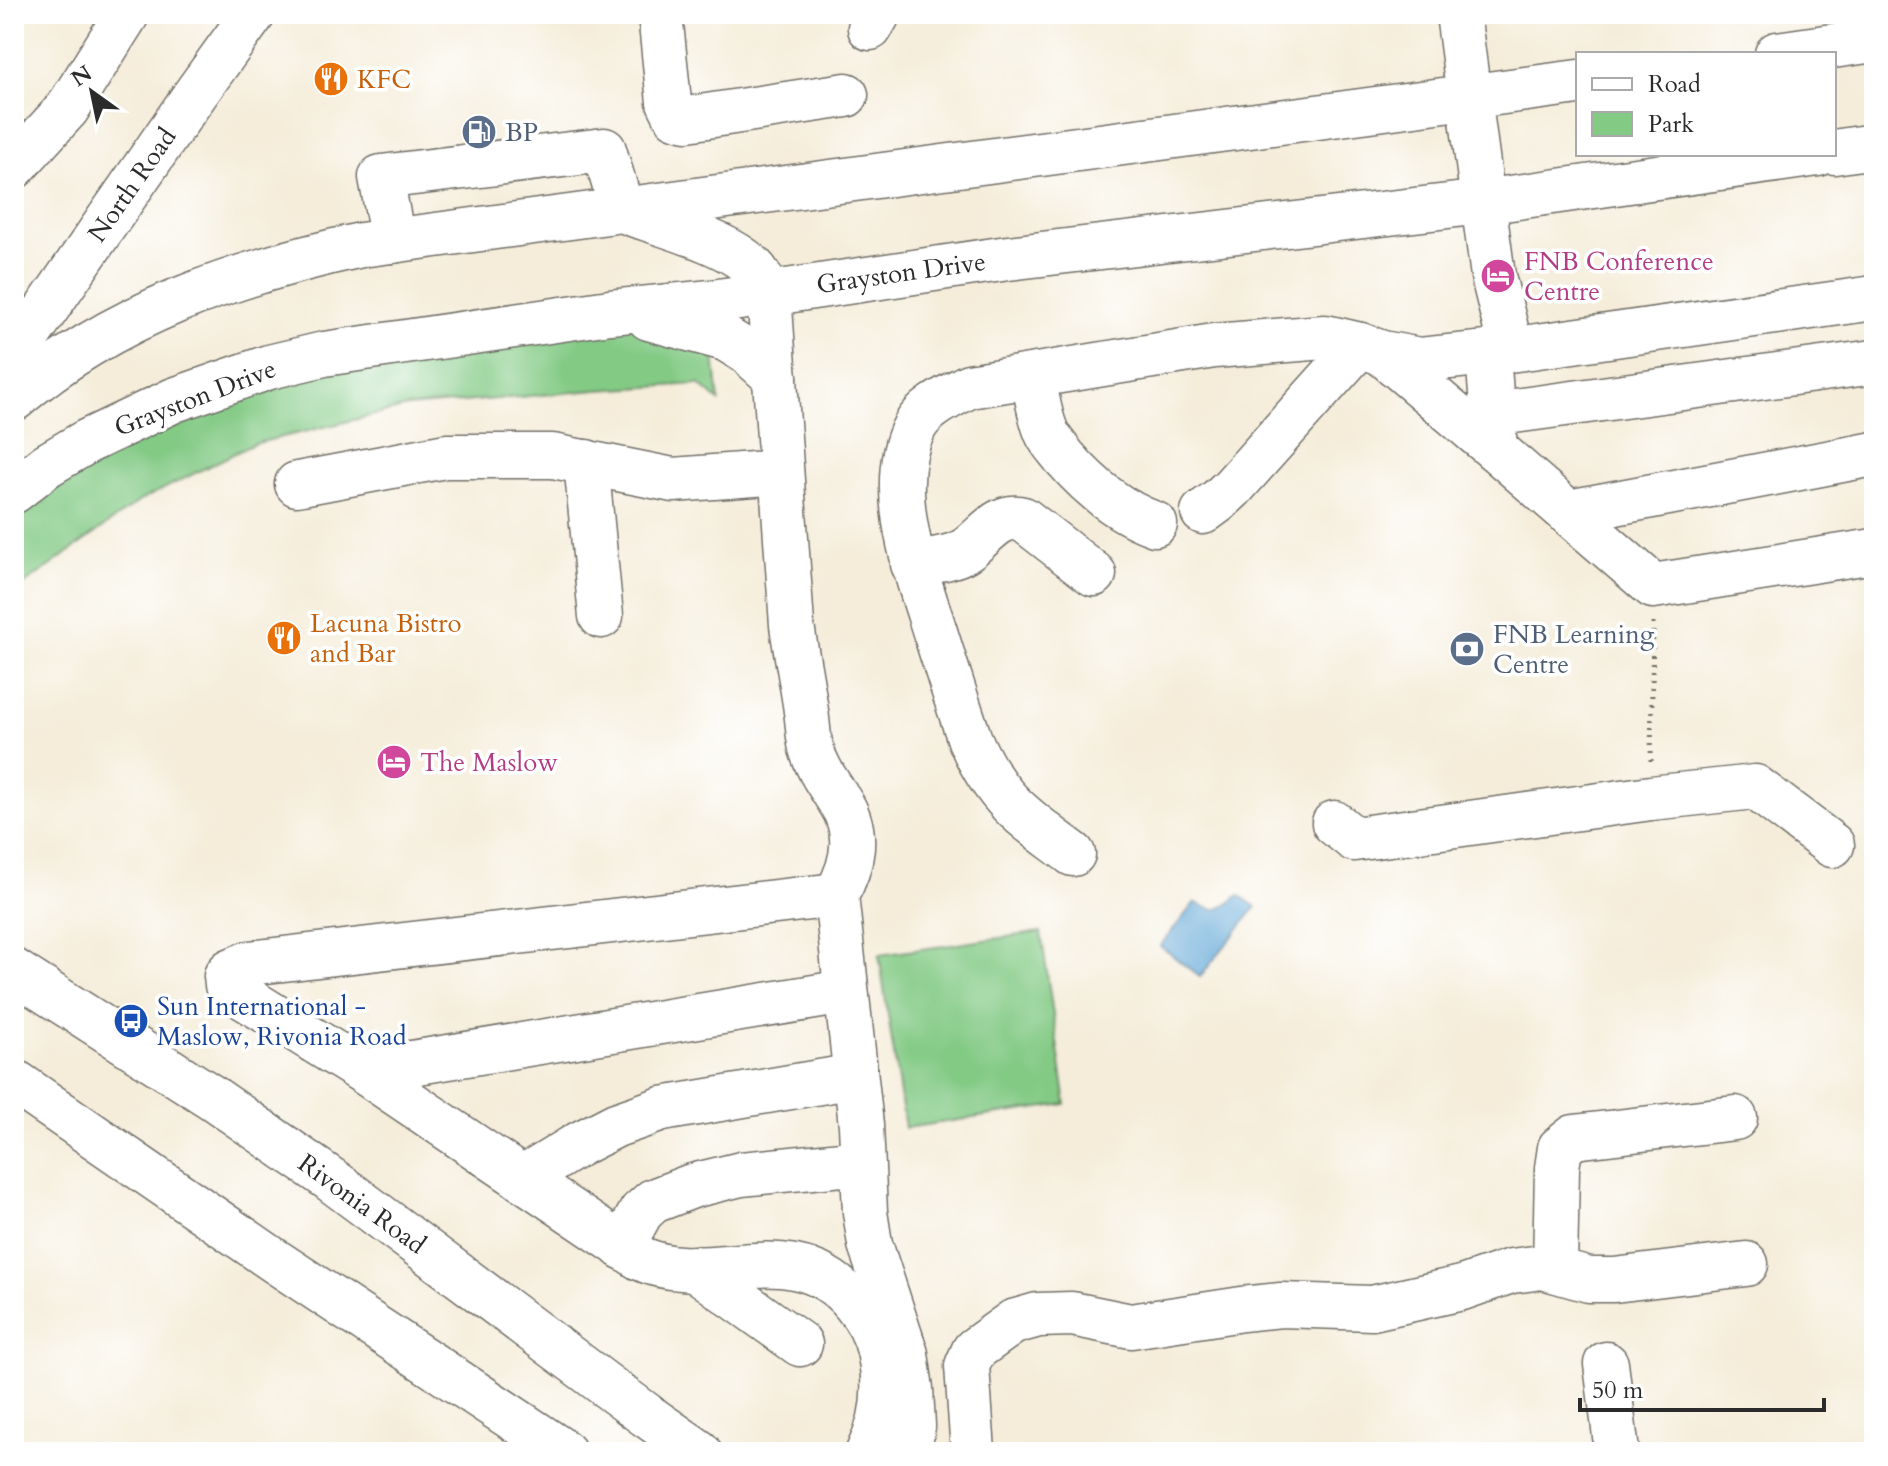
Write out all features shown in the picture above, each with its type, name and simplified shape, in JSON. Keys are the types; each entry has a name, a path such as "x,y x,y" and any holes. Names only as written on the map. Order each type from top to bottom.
{"main road":[{"path":"14,167 67,109 127,14"},
{"name":"North Road","path":"14,356 253,14"},
{"path":"660,14 669,102 676,116 687,119 846,95"},
{"path":"1458,14 1493,276 1499,351 1494,432"},
{"path":"1791,52 1874,40"},
{"path":"14,399 103,337 209,287 303,257 361,245 1576,82"},
{"path":"1836,152 1874,146"},
{"path":"393,241 381,177 604,150 622,210"},
{"name":"Grayston Drive","path":"16,490 47,465 115,427 174,400 269,367 324,354 610,312 712,302 1008,258 1482,202 1804,156"},
{"path":"622,210 727,249 755,269 769,293 792,625 811,749 818,767 842,805 853,842 846,878 836,895 861,1125 865,1212 879,1276 906,1354 913,1426 909,1452"},
{"path":"1073,854 1011,804 980,762 970,740 913,564 902,486 902,462 916,424 934,406 969,386 1214,346 1325,337 1420,360 1874,298"},
{"path":"610,312 651,318 726,339 747,352 775,377"},
{"path":"1371,349 1494,432 1568,512 1653,586 1874,551"},
{"path":"1203,512 1232,488 1371,349"},
{"path":"1494,432 1874,362"},
{"path":"1032,376 1051,441 1077,472 1103,495 1155,524"},
{"path":"1568,512 1874,454"},
{"path":"297,484 446,456 553,456 673,480 781,472"},
{"path":"586,462 601,616"},
{"path":"913,564 960,553 998,522 1014,516 1023,519 1094,574"},
{"path":"1357,842 1523,830 1651,798 1755,787 1832,845"},
{"path":"1651,798 1697,819"},
{"path":"836,895 249,963 226,976 227,985 234,991 363,1071 622,1247 653,1264 676,1269 763,1263 800,1269 823,1277 842,1290 869,1323 877,1339 883,1365 883,1404 868,1452"},
{"name":"Rivonia Road","path":"14,971 213,1098 330,1179 699,1452"},
{"path":"363,1071 845,992"},
{"path":"522,1179 616,1125 662,1109 855,1076"},
{"path":"14,1081 275,1261 564,1452"},
{"path":"1555,1270 1560,1148 1574,1137 1735,1118"},
{"path":"622,1247 641,1212 653,1201 692,1186 741,1174 862,1162"},
{"path":"800,1269 832,1247 868,1234"},
{"path":"973,1452 967,1366 974,1350 1013,1322 1038,1315 1072,1314 1131,1326 1281,1305 1372,1308 1462,1288 1511,1271 1543,1267 1589,1280 1614,1280 1746,1264"},
{"path":"694,1268 800,1344"},
{"path":"1606,1364 1617,1452"}],"path":[{"path":"1651,798 1653,586"}],"green space":[{"path":"707,291 719,401 699,384 408,407 253,444 141,500 26,583 14,595 14,505 172,404"},
{"path":"1041,932 1066,1104 905,1128 879,955"}],"water":[{"path":"1239,895 1256,907 1200,977 1160,946 1195,902 1218,909"}],"place":[{"name":"KFC","path":"331,79"},
{"name":"BP","path":"479,132"},
{"name":"FNB Conference Centre","path":"1498,276"},
{"name":"Lacuna Bistro and Bar","path":"284,638"},
{"name":"FNB Learning Centre","path":"1467,649"},
{"name":"The Maslow","path":"394,762"},
{"name":"Sun International - Maslow, Rivonia Road","path":"131,1021"}]}
